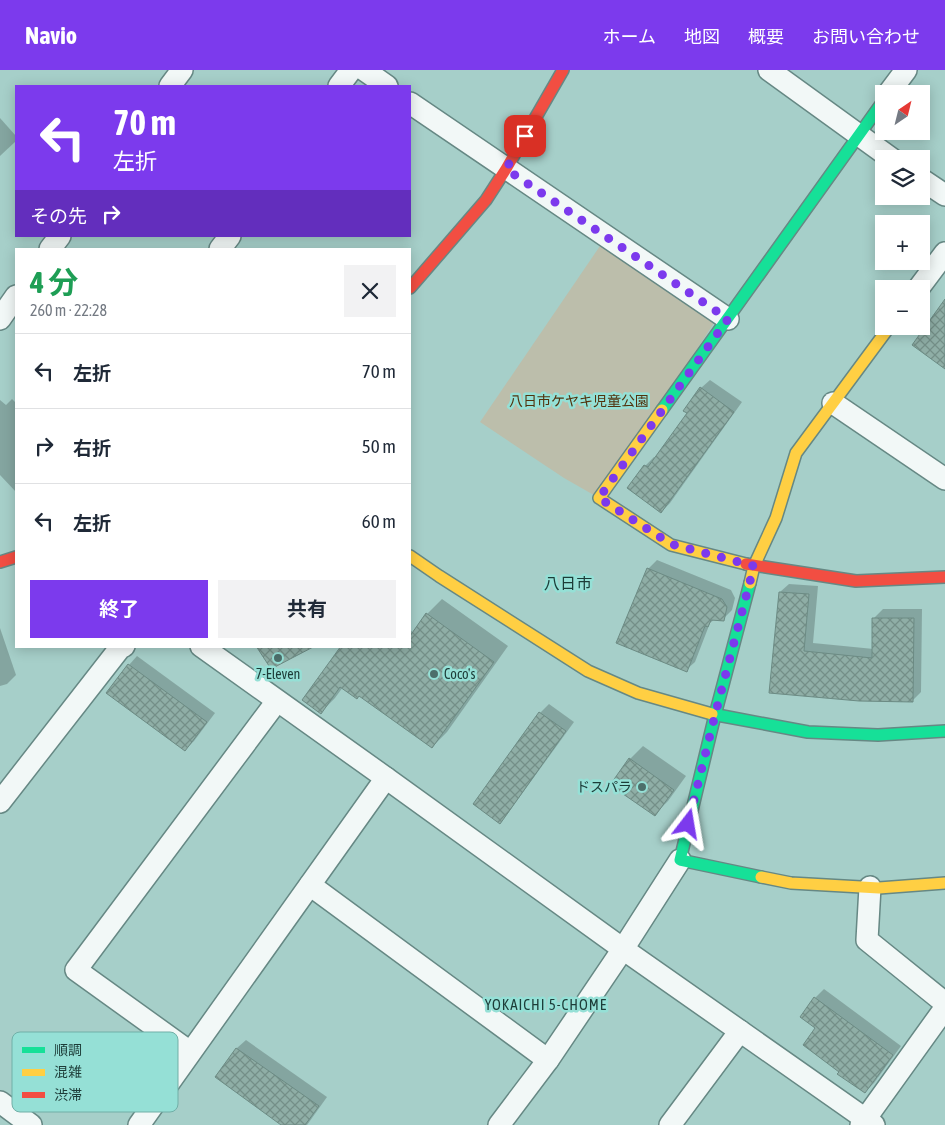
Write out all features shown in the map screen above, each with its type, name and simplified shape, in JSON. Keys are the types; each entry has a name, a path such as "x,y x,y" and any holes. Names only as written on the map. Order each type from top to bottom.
{"street":[{"path":"171,85 182,70"},
{"path":"340,85 351,70"},
{"path":"364,70 386,85"},
{"path":"411,287 486,200 564,70"},
{"path":"769,70 879,150"},
{"path":"895,85 906,70"},
{"path":"411,104 728,319"},
{"path":"875,112 599,498 671,544 754,566 856,580 945,577"},
{"path":"930,185 945,195"},
{"path":"51,248 59,237"},
{"path":"221,248 229,237"},
{"path":"925,280 945,253"},
{"path":"0,319 15,297"},
{"path":"499,1125 548,1060 624,948 680,860 754,566 776,518 796,453 883,335"},
{"path":"833,402 945,479"},
{"path":"0,562 15,557"},
{"path":"411,557 588,671 638,693 715,715 808,732 878,735 945,731"},
{"path":"0,802 120,648"},
{"path":"204,648 740,1030 867,1123 945,1008"},
{"path":"162,1032 76,970 277,701"},
{"path":"178,1069 386,778"},
{"path":"680,860 791,883 879,888 945,882"},
{"path":"310,885 548,1060"},
{"path":"870,887 867,940 945,1004"},
{"path":"670,1125 740,1030"},
{"path":"178,1043 190,1052"},
{"path":"0,1102 12,1111"},
{"path":"13,1112 31,1125"},
{"path":"139,1125 148,1112"}],"green space":[{"name":"八日市ケヤキ児童公園","path":"602,243 714,323 599,498 564,478 480,422"}],"building":[{"path":"945,299 945,369 912,345 919,335 930,335 930,320"},
{"path":"700,387 734,412 661,513 627,488 644,465 648,467 687,413 683,411"},
{"path":"647,568 722,599 727,607 724,621 711,620 708,627 705,626 687,672 616,643"},
{"path":"779,592 809,594 804,651 872,658 872,618 914,618 913,702 859,701 769,693"},
{"name":"Coco's","path":"426,613 494,662 432,748 359,696 357,699 340,687 321,714 302,700 340,648 411,648 411,635"},
{"name":"7-Eleven","path":"257,648 311,648 271,669"},
{"path":"128,664 207,722 185,751 106,693"},
{"path":"539,712 566,731 500,824 473,804"},
{"name":"ドスパラ","path":"629,758 674,790 655,816 610,785"},
{"path":"814,997 893,1055 865,1093 837,1074 839,1072 803,1045 815,1028 800,1017"},
{"path":"236,1048 319,1106 305,1125 281,1125 215,1077"}],"traffic: fast":[{"path":"662,410 875,113"},
{"path":"750,583 715,715 680,860 761,877"},
{"path":"712,714 808,732 878,735 945,731"}],"traffic: slow":[{"path":"750,583 754,566 776,518 796,453 883,335"},
{"path":"662,410 599,498 671,545 746,564"},
{"path":"411,557 588,671 638,693 712,714"},
{"path":"761,877 791,883 879,888 945,883"}],"traffic: jam":[{"path":"411,287 486,200 563,70"},
{"path":"0,562 15,557"},
{"path":"746,564 856,581 945,577"}],"place":[{"name":"7-Eleven","path":"278,658"},
{"name":"Coco's","path":"434,674"},
{"name":"ドスパラ","path":"642,787"}],"district":[{"name":"八日市","path":"568,583"},
{"name":"YOKAICHI 5-CHOME","path":"546,1004"}],"route":[{"path":"525,136 506,169 728,319 599,498 671,544 754,566 688,824"}]}
